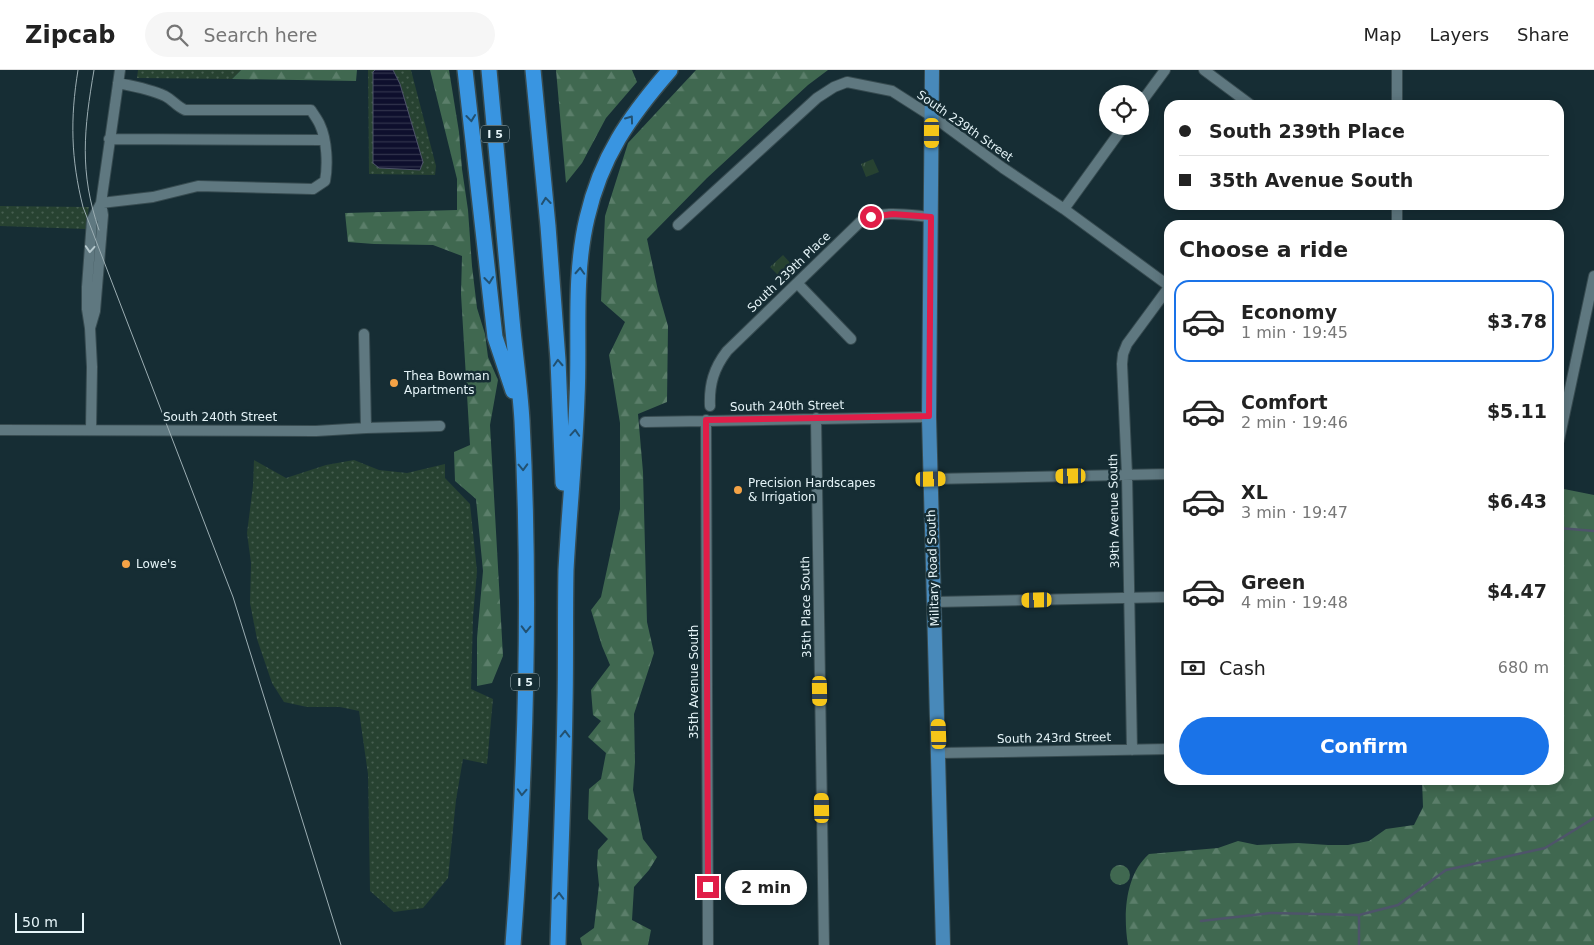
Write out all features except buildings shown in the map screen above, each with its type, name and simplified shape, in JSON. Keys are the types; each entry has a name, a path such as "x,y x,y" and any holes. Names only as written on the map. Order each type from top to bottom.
{"highway":[{"path":"465,70 495,337 522,418"},
{"name":"I 5","path":"489,70 522,418 525,504 526,618 522,786 513,945"},
{"path":"533,70 548,226 558,360 566,569 565,706 558,945"},
{"path":"566,569 578,397 580,269 587,217 603,169 615,144 633,115 670,70"}],"main road":[{"name":"Military Road South","path":"932,70 929,416 943,945"}],"street":[{"path":"91,429 92,367 87,293 92,220 101,203 120,70"},
{"path":"1149,92 1165,70"},
{"path":"1204,70 1244,100"},
{"path":"1397,70 1397,100"},
{"name":"South 239th Street","path":"678,225 816,98 834,87 847,82 892,91 1064,209 1164,282"},
{"path":"101,203 153,197 198,186 313,189 325,181 327,172 324,140 320,125 311,110 185,110 177,107 167,97 154,91 118,83"},
{"path":"1064,209 1117,135"},
{"path":"109,140 324,140"},
{"name":"South 239th Place","path":"710,406 711,385 714,371 719,361 734,342 798,284 839,241 866,219 881,214 931,217"},
{"path":"1564,418 1592,297 1594,276"},
{"path":"798,284 851,339"},
{"name":"39th Avenue South","path":"1132,750 1127,475 1122,364 1123,354 1133,333 1164,293"},
{"path":"364,334 366,428"},
{"name":"South 240th Street","path":"645,422 929,416"},
{"name":"35th Place South","path":"816,418 824,945"},
{"name":"35th Avenue South","path":"706,420 708,945"},
{"name":"South 240th Street","path":"0,430 316,430 440,426"},
{"path":"931,479 1164,474"},
{"path":"934,602 1164,597"},
{"name":"South 243rd Street","path":"939,753 1164,749"}],"green space":[{"path":"138,70 241,70 232,79 137,78"},
{"path":"241,70 357,70 356,81 232,79"},
{"path":"368,70 411,70 436,166 435,175 369,174"},
{"path":"430,70 449,70 459,132 477,308 485,334 488,357 498,380 490,425 503,656 492,683 477,686 477,638 483,571 476,499 455,481 454,452 470,445 461,294 462,256 433,245 348,242 345,213 457,210 457,179"},
{"path":"556,70 632,70 637,82 606,118 582,163 566,183"},
{"path":"696,70 828,70 808,85 707,178 647,239 658,291 668,326 667,402 638,414 643,472 647,622 654,653 634,714 635,762 633,790 643,839 657,857 649,870 634,887 632,920 651,930 648,945 582,945 580,938 594,928 599,885 598,850 608,839 588,819 589,789 601,779 606,753 588,737 601,721 593,715 591,690 610,665 591,610 601,597 620,509 620,423 609,355 625,322 601,301 605,216 628,143"},
{"path":"873,159 879,172 866,177 861,164"},
{"path":"0,206 89,207 86,229 0,226"},
{"path":"783,255 793,266 781,278 770,267"},
{"path":"254,460 286,478 326,465 354,460 379,470 407,473 445,464 445,478 470,504 477,571 473,617 471,689 493,699 487,764 463,759 456,800 448,878 423,908 394,912 370,891 368,774 359,711 340,707 307,707 284,702 272,683 257,639 250,603 251,563 247,533"},
{"path":"1564,489 1594,495 1594,945 1128,945 1126,909 1130,884 1141,863 1149,854 1218,848 1238,841 1257,845 1298,843 1348,845 1369,841 1386,829 1414,825 1423,807 1422,785 1564,785"},
{"path":"1120,865 1127,868 1130,875 1127,882 1120,885 1113,882 1110,875 1113,868"}],"shaded area":[{"path":"375,70 393,70 400,84 423,162 420,170 379,168 373,163 373,72"}],"waterway":[{"path":"1564,528 1594,531"},
{"path":"1201,921 1271,913 1359,915 1398,905 1446,870 1545,848 1594,818"},
{"path":"1359,915 1359,945"}],"tram line":[{"path":"78,70 75,88 73,139 76,172 83,207 233,597 341,945"},
{"path":"94,70 85,150 88,189 99,230"}],"place":[{"name":"Thea Bowman Apartments","path":"394,383"},
{"name":"Precision Hardscapes & Irrigation","path":"738,490"},
{"name":"Lowe's","path":"126,564"}],"route":[{"path":"708,887 706,420 929,416 931,217 881,214 871,217"}]}
